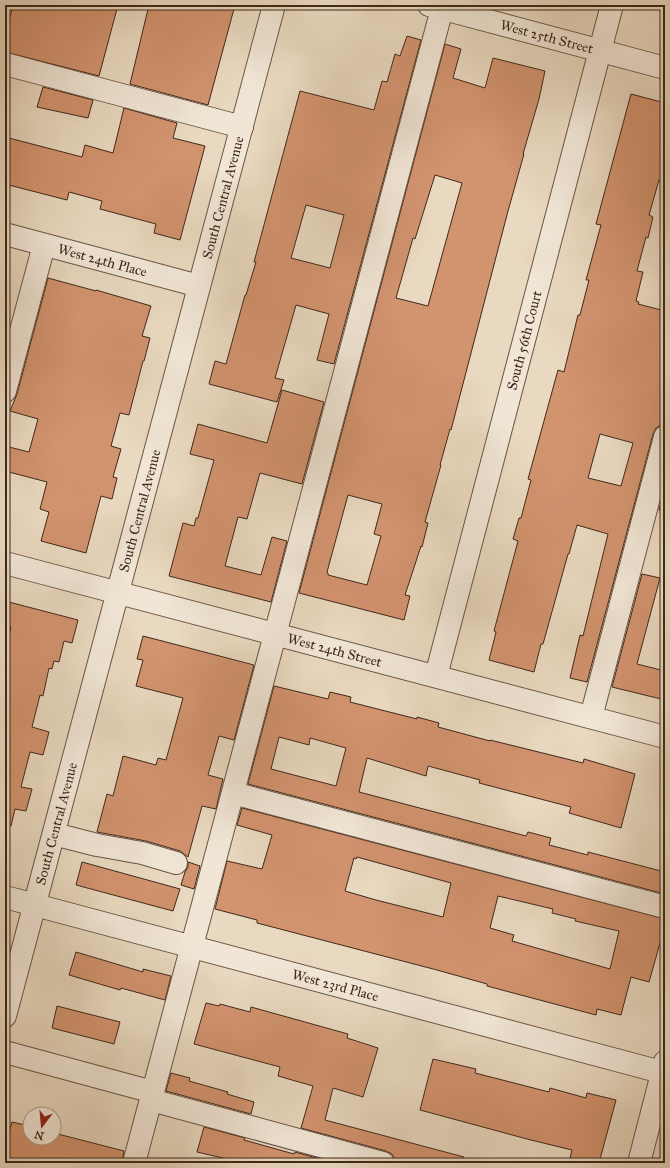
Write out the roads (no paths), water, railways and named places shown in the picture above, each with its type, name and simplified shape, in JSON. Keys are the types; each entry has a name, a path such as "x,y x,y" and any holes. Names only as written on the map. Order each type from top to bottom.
{"street":[{"name":"South Central Avenue","path":"5,1016 274,5"},
{"name":"South 56th Court","path":"436,676 612,5"},
{"path":"134,1163 275,634 438,6"},
{"name":"West 25th Street","path":"438,6 665,68"},
{"path":"5,64 242,127"},
{"name":"West 24th Place","path":"5,234 199,286"},
{"path":"5,391 44,245"},
{"path":"591,717 665,436"},
{"name":"West 24th Street","path":"5,563 665,737"},
{"path":"233,793 665,907"},
{"path":"54,834 176,863"},
{"name":"West 23rd Place","path":"5,897 664,1069"},
{"path":"5,1052 383,1163"},
{"path":"639,1163 664,1069"}]}
